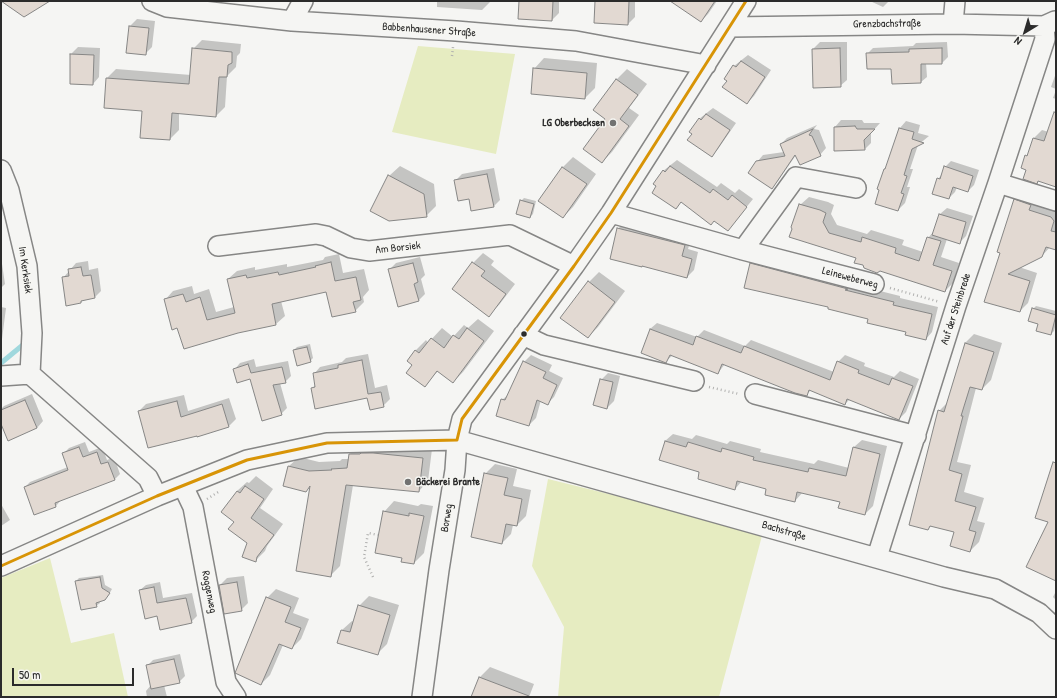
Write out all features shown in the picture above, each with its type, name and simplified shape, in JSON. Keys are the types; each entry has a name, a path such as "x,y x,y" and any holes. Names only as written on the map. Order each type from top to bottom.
{"street":[{"name":"Babbenhausener Straße","path":"152,1 167,7 292,21 456,31 576,41 706,65"},
{"path":"292,21 303,1"},
{"name":"Borweg","path":"422,697 439,570 455,470 457,440 462,419 611,213 746,1"},
{"path":"953,24 954,1"},
{"name":"Grenzbachstraße","path":"730,27 1050,23"},
{"name":"Auf der Steinbrede","path":"877,558 956,306 1050,23"},
{"name":"Im Kerksiek","path":"1,170 9,190 27,266 32,332 30,374"},
{"path":"743,250 796,177 856,188"},
{"path":"998,183 1056,201"},
{"name":"Leineweberweg","path":"611,213 743,250 874,284"},
{"name":"Am Borsiek","path":"218,246 316,234 326,236 351,248 369,251 510,235 574,266"},
{"path":"523,335 544,345 694,381"},
{"path":"1,376 30,374 148,478 157,496"},
{"path":"755,394 916,436"},
{"name":"Bachstraße","path":"1,566 157,496 247,460 327,443 457,440 944,577 995,589 1039,613 1056,629"},
{"name":"Roggenweg","path":"183,486 193,507 226,682 236,697"}],"path":[{"name":"Leineweberweg","path":"874,284 956,306"},
{"path":"694,381 698,384 745,396 755,394"},
{"path":"193,507 224,489"},
{"path":"372,577 364,557 368,533 378,535"}],"green space":[{"path":"418,46 515,54 496,154 392,132"},
{"path":"548,479 763,532 719,697 558,697 564,627 532,566"},
{"path":"50,558 71,643 114,633 128,697 1,697 1,578"}],"building":[{"path":"1,1 50,1 24,17"},
{"path":"519,1 553,1 552,21 518,19"},
{"path":"595,1 629,1 628,25 594,23"},
{"path":"670,1 715,1 701,22"},
{"path":"129,26 149,28 146,55 126,53"},
{"path":"192,48 232,52 232,63 228,65 227,77 219,77 216,117 172,113 170,140 140,138 142,111 104,108 106,78 189,84"},
{"path":"840,48 841,87 813,88 812,49"},
{"path":"942,48 942,64 921,64 921,83 892,84 891,69 867,69 866,53 909,52 909,49"},
{"path":"70,54 94,55 93,85 70,84"},
{"path":"741,61 765,77 747,104 722,87 727,81 724,79 733,65 736,67"},
{"path":"533,68 587,73 585,99 531,94"},
{"name":"LG Oberbecksen","path":"616,79 638,95 620,119 629,126 602,163 583,149 605,119 593,110"},
{"path":"1054,112 1056,113 1056,187 1038,181 1037,184 1023,179 1026,170 1021,168 1033,138 1044,141"},
{"path":"706,114 730,130 712,157 687,140 692,134 689,132 699,118 701,120"},
{"path":"855,126 857,129 875,129 864,140 865,150 834,151 834,127"},
{"path":"899,128 914,132 912,139 924,143 912,149 904,175 907,176 901,193 904,194 898,211 875,204 879,190 877,189"},
{"path":"813,129 809,135 812,136 821,156 800,165 795,155 772,189 748,173 756,161 785,156 780,144"},
{"path":"670,166 710,193 713,189 728,200 732,195 747,207 728,231 714,221 711,225 681,202 676,209 652,193 656,186 653,184 663,170 665,172"},
{"path":"944,166 973,176 968,192 953,187 949,199 932,194 937,178 940,179"},
{"path":"562,167 587,184 563,218 538,201"},
{"path":"487,174 494,207 471,211 469,199 458,201 454,180"},
{"path":"388,175 424,194 427,217 389,221 370,211"},
{"path":"1014,199 1031,205 1029,210 1051,217 1054,221 1051,231 1056,232 1056,250 1046,247 1042,257 1008,274 1030,281 1020,312 984,302 1000,253 997,252"},
{"path":"520,200 534,204 530,218 516,214"},
{"path":"799,204 826,213 823,222 829,233 861,242 862,237 896,248 895,253 919,261 927,237 941,241 933,265 952,271 945,292 880,271 877,273 864,268 863,265 854,263 856,258 789,237"},
{"path":"939,214 966,222 960,244 932,235"},
{"path":"617,228 685,245 682,256 692,259 687,278 610,259"},
{"path":"331,262 335,281 356,277 361,300 353,302 356,312 332,317 326,292 272,304 276,325 238,333 184,349 177,328 172,330 164,299 183,294 186,302 200,297 207,320 235,313 227,279 246,275 247,278 278,272 279,275 316,267 315,266"},
{"path":"472,262 485,271 481,276 506,294 489,317 452,289"},
{"path":"413,263 418,282 414,284 419,301 398,307 388,269"},
{"path":"750,263 848,289 845,290 894,302 893,305 932,314 926,340 905,335 906,332 867,323 868,319 828,309 828,307 744,288"},
{"path":"81,267 83,276 91,275 95,298 66,306 62,277 69,276 68,269"},
{"path":"588,281 615,302 588,338 560,318"},
{"path":"1032,308 1056,315 1051,335 1036,331 1038,324 1028,321"},
{"path":"467,328 484,341 453,383 437,371 425,387 406,373 412,365 407,361 415,350 419,353 431,338 444,348 453,335 459,339"},
{"path":"650,329 693,345 696,336 741,353 744,346 830,380 837,361 859,370 858,373 889,385 892,378 913,386 899,420 847,399 845,405 809,390 807,396 795,393 722,364 718,374 670,355 666,363 641,353"},
{"path":"965,343 994,352 982,390 970,387 961,416 963,416 949,470 962,474 955,501 976,507 969,530 976,532 970,552 950,546 954,532 930,526 928,530 909,525 938,410 944,412"},
{"path":"307,347 311,362 297,366 293,350"},
{"path":"362,360 368,394 381,392 384,407 370,410 367,398 315,409 311,388 315,387 313,373 338,368 338,365"},
{"path":"523,361 546,372 543,378 557,385 548,405 537,400 529,426 496,416 501,399 505,400"},
{"path":"248,364 251,373 282,367 286,383 273,385 282,415 262,421 250,379 237,383 233,369"},
{"path":"600,379 613,382 607,409 593,405"},
{"path":"25,400 37,428 8,441 1,424 1,410"},
{"path":"177,401 181,417 222,404 229,427 197,437 148,448 138,411"},
{"path":"665,441 686,447 688,442 721,452 722,448 754,457 753,460 808,472 809,468 846,476 853,447 880,454 865,515 838,508 840,502 797,492 795,502 765,495 766,489 737,481 735,490 698,479 699,472 659,460"},
{"path":"79,447 83,457 97,452 101,464 108,462 115,480 55,503 56,507 34,515 24,487 68,470 62,453"},
{"path":"361,453 423,458 419,492 346,485 331,577 296,571 310,486 306,492 283,486 288,466 309,471 347,468 349,454"},
{"path":"1053,462 1056,463 1056,581 1026,567 1048,522 1035,518"},
{"path":"484,473 508,478 504,495 522,499 517,526 506,524 502,544 471,537"},
{"path":"245,486 264,499 251,518 274,535 257,557 256,562 242,557 247,543 228,529 234,522 221,512 237,491 240,493"},
{"path":"383,511 409,516 409,513 424,516 414,564 401,562 402,558 375,553"},
{"path":"100,577 102,588 110,593 105,600 96,603 97,607 81,610 75,581"},
{"path":"237,582 242,611 224,614 219,585"},
{"path":"154,587 157,603 186,598 192,623 160,630 157,616 145,619 139,590"},
{"path":"266,597 291,607 285,622 301,628 292,649 279,644 261,685 235,673"},
{"path":"358,605 390,615 378,655 337,643 341,630 350,632"},
{"path":"174,659 180,683 151,689 146,665"},
{"path":"479,677 529,696 529,697 471,697"}],"waterway":[{"path":"1,363 24,344"}],"transit line":[{"path":"457,440 462,419 611,213 746,1"},
{"path":"1,566 157,496 247,460 327,443 457,440"}],"place":[{"name":"LG Oberbecksen","path":"613,123"},
{"name":"Bäckerei Brante","path":"408,482"}]}
